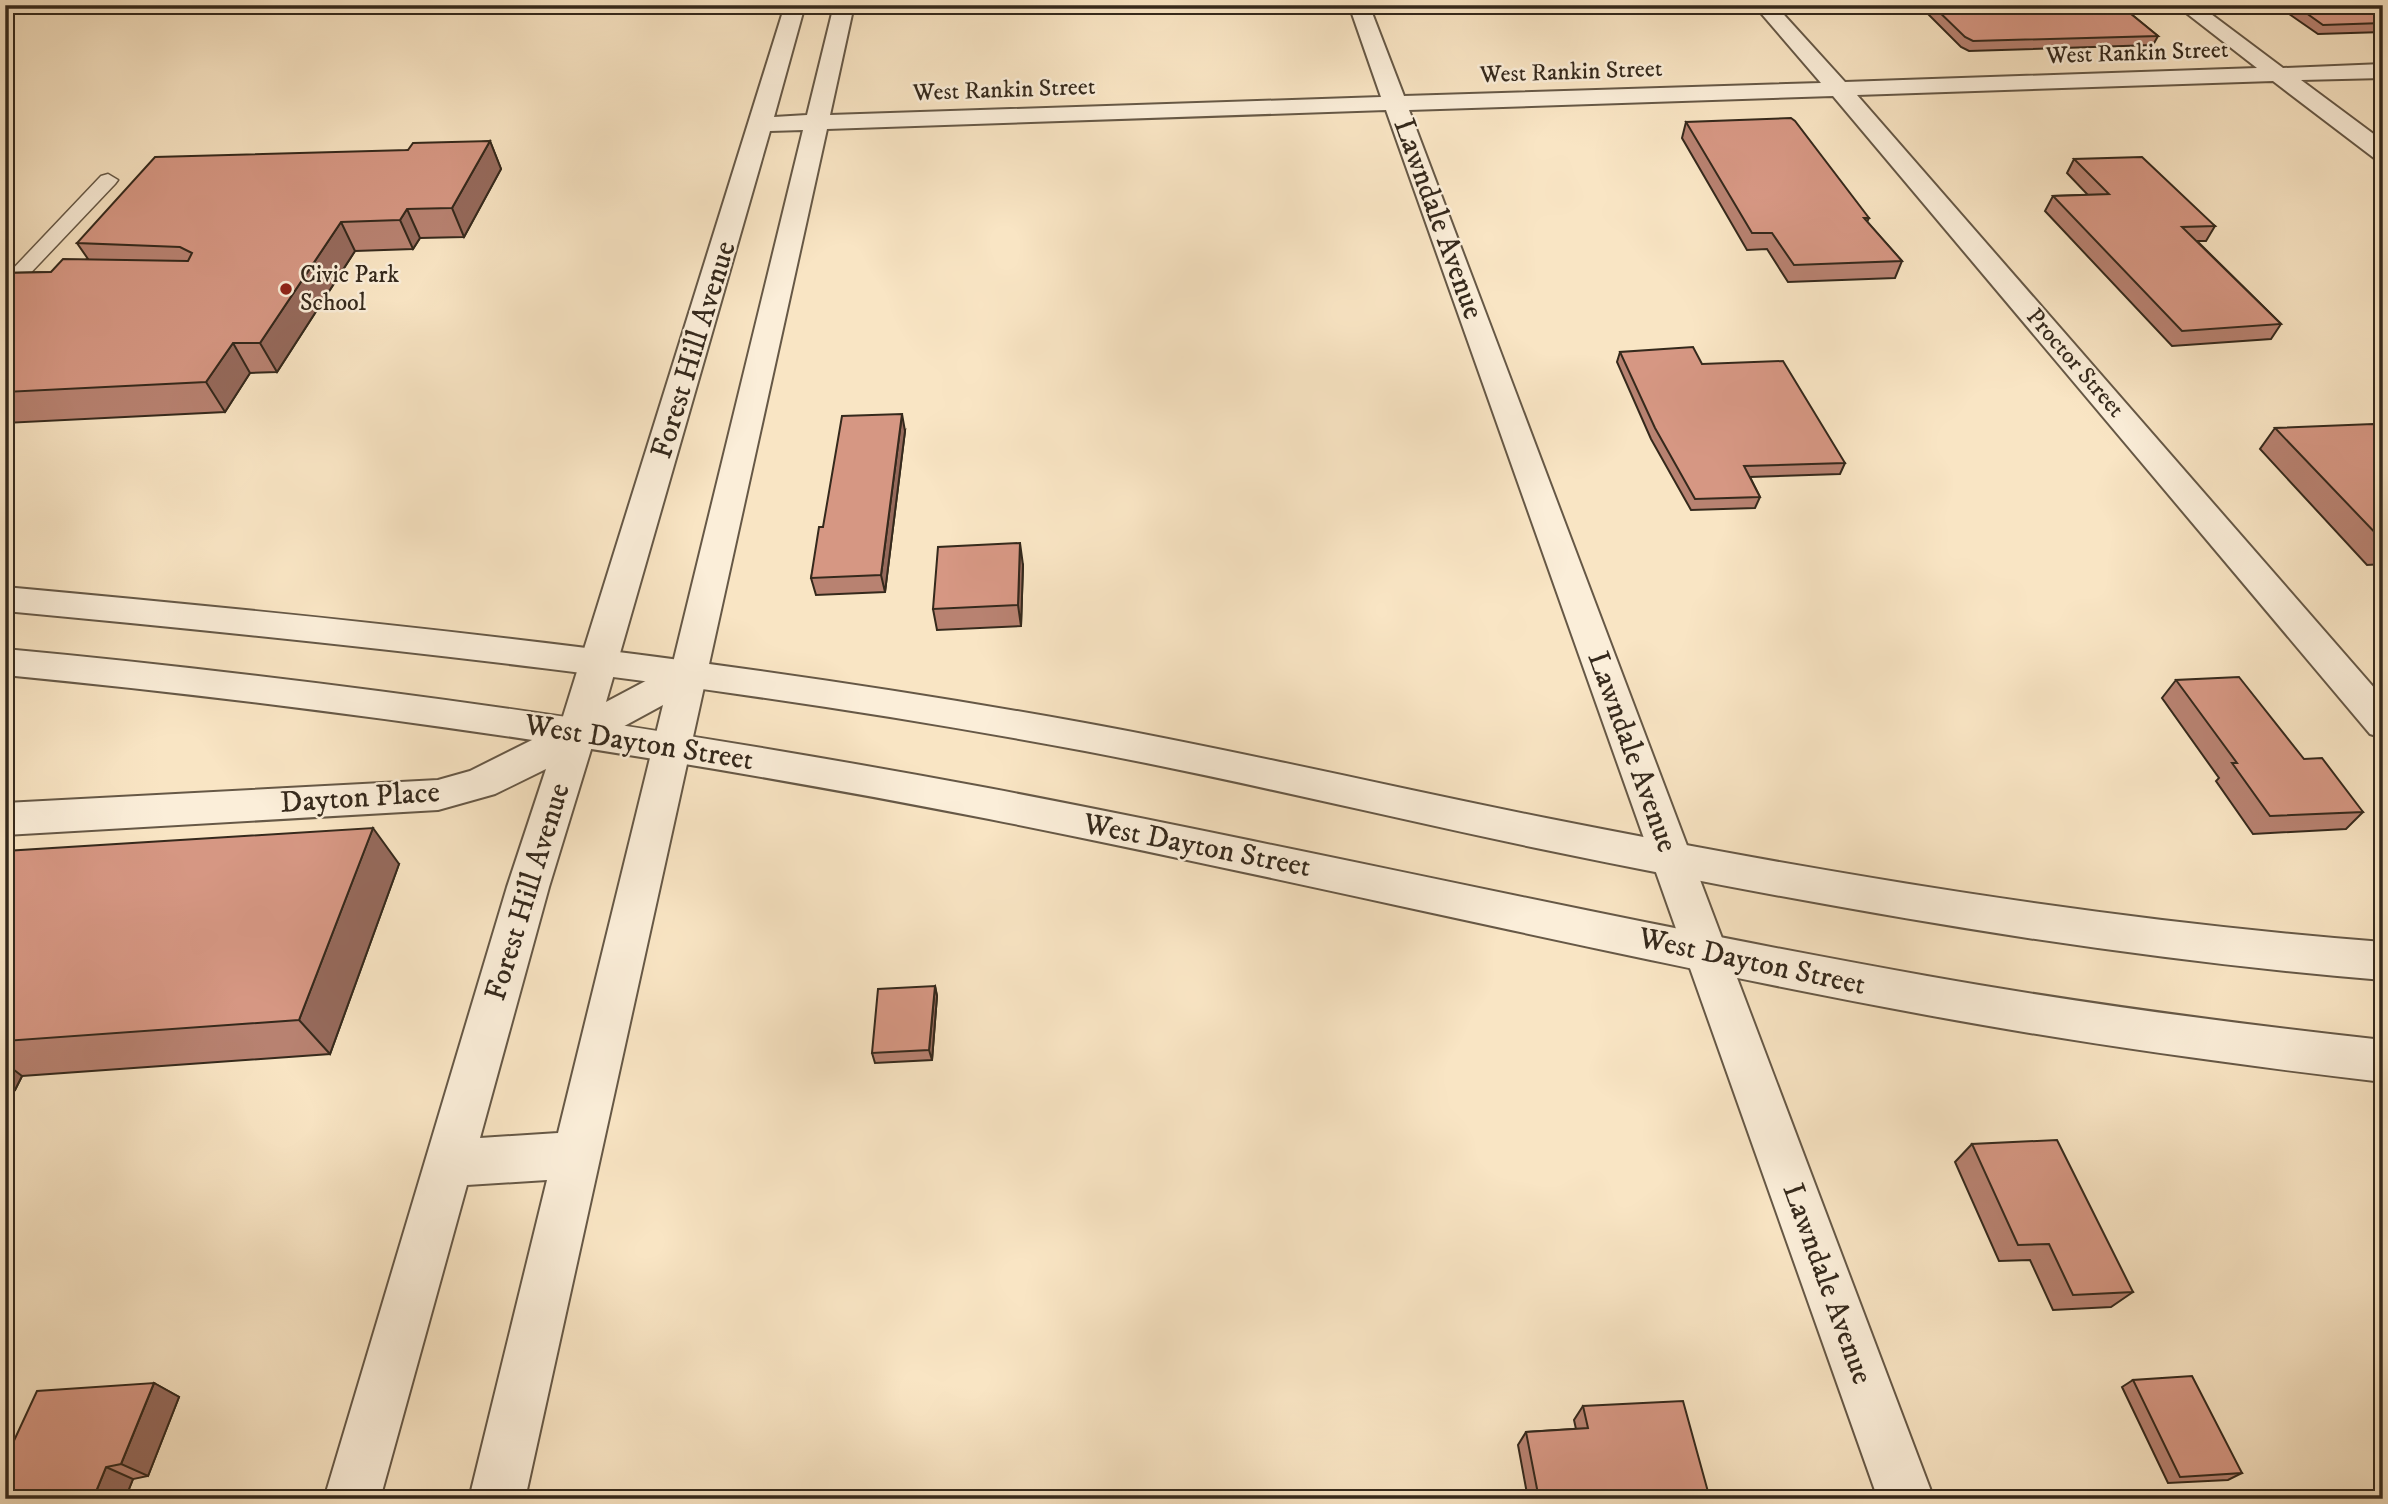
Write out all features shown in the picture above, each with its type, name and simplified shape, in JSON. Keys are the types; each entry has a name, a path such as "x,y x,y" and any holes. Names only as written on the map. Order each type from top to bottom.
{"street":[{"name":"Forest Hill Avenue","path":"498,1499 687,675 753,259 760,124 795,5"},
{"name":"Forest Hill Avenue","path":"352,1499 528,887 576,733 599,664 753,259 816,122 844,5"},
{"name":"Lawndale Avenue","path":"1359,5 1906,1499"},
{"name":"Proctor Street","path":"1764,5 2383,724"},
{"path":"2186,5 2383,153"},
{"name":"West Rankin Street","path":"760,124 2383,71"},
{"path":"5,599 301,626 687,675 934,711 1090,738 1671,857 2051,925 2153,939 2383,961"},
{"name":"West Dayton Street","path":"5,662 344,698 670,748 1174,841 1843,982 2172,1038 2383,1062"},
{"name":"Dayton Place","path":"5,818 438,795 481,783 687,675"},
{"path":"450,1163 578,1155"}],"lane":[{"path":"10,278 108,180"},
{"path":"10,278 45,280"}],"building":[{"path":"1932,5 2120,5 2158,36 1973,41 1965,37"},
{"path":"2295,5 2383,5 2383,23 2323,25"},
{"path":"1791,118 1869,218 1864,218 1902,261 1794,265 1772,233 1752,233 1686,122"},
{"path":"490,141 452,208 407,209 400,220 341,222 260,343 233,343 206,382 5,392 5,273 51,272 63,259 188,261 192,253 180,247 77,243 155,157 408,150 413,143"},
{"path":"2142,157 2215,226 2182,227 2281,324 2182,331 2053,196 2109,194 2074,159"},
{"path":"1693,347 1702,364 1783,361 1845,463 1744,466 1760,497 1695,499 1655,428 1620,352"},
{"path":"902,414 881,575 811,578 819,527 823,527 842,416"},
{"path":"2373,424 2383,434 2383,541 2275,428"},
{"path":"1020,543 1018,605 933,609 938,547"},
{"path":"2239,677 2304,759 2322,758 2363,812 2270,816 2232,763 2237,763 2176,680"},
{"path":"373,828 299,1020 5,1041 5,851"},
{"path":"935,986 929,1050 872,1053 878,989"},
{"path":"2057,1140 2133,1292 2073,1295 2049,1244 2018,1245 1972,1144"},
{"path":"2192,1376 2242,1473 2180,1477 2133,1380"},
{"path":"154,1383 121,1464 106,1467 93,1499 5,1499 5,1460 37,1391"},
{"path":"1683,1401 1710,1499 1539,1499 1526,1432 1588,1428 1583,1406"}],"place":[{"name":"Civic Park School","path":"286,289"}]}
